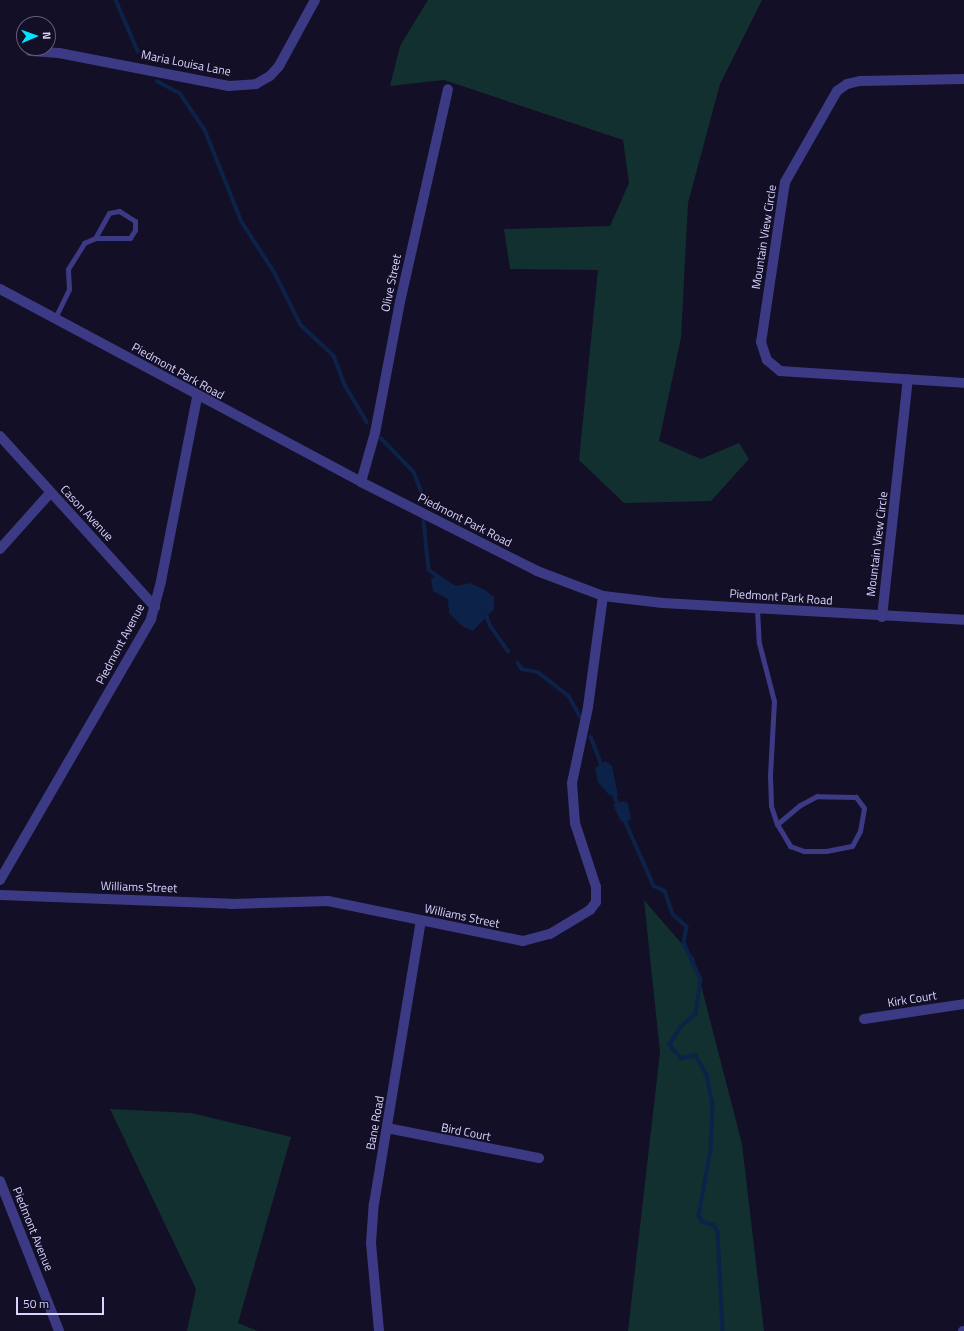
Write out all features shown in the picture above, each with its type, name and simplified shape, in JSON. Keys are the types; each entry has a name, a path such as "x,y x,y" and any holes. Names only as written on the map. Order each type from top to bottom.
{"street":[{"name":"Maria Louisa Lane","path":"56,53 229,86 256,84 270,76 279,66 315,0"},
{"name":"Mountain View Circle","path":"964,79 860,81 842,86 803,146 790,171 780,199 761,342 770,365 780,371 799,374 964,383"},
{"name":"Olive Street","path":"361,482 375,433 400,302 448,89"},
{"name":"Piedmont Park Road","path":"0,289 197,397 361,482 537,571 603,596 757,609 882,617 964,620"},
{"name":"Mountain View Circle","path":"882,617 908,379"},
{"name":"Piedmont Avenue","path":"0,880 142,635 155,607 197,397"},
{"name":"Cason Avenue","path":"0,436 155,607"},
{"path":"0,549 50,492"},
{"name":"Williams Street","path":"0,895 231,904 328,901 523,941 550,934 594,907 597,893 575,824 572,784 588,707 603,596"},
{"name":"Bane Road","path":"379,1331 371,1243 387,1128 421,921"},
{"name":"Kirk Court","path":"864,1020 964,1004"},
{"name":"Bird Court","path":"387,1128 540,1158"},
{"name":"Piedmont Avenue","path":"0,1182 59,1331"}],"lane":[{"path":"55,318 69,289 68,269 84,243 95,238 130,238 135,230 135,221 119,211 109,214 95,238"},
{"path":"757,609 759,643 774,701 770,776 771,806 777,824 790,846 804,851 826,851 852,846 864,808 856,797 817,796 800,805 777,824"}],"green space":[{"path":"428,0 762,0 720,84 688,203 681,338 659,441 701,459 739,443 749,459 711,501 624,503 579,460 598,270 510,269 504,229 610,226 629,183 623,140 444,80 390,86 400,46"},
{"path":"644,900 694,958 742,1144 764,1331 628,1331 660,1052"},
{"path":"110,1109 191,1113 291,1137 238,1323 257,1331 187,1331 196,1289"}],"water":[{"path":"436,576 456,586 470,583 485,590 494,597 494,609 473,631 462,626 449,613 448,599 433,591 431,579"},
{"path":"605,761 612,766 618,796 609,795 598,782 595,768"},
{"path":"622,801 628,803 631,820 621,822 613,805"}],"waterway":[{"path":"116,0 138,51"},
{"path":"157,81 180,93 205,130 242,222 275,273 301,325 334,356 345,385 367,422"},
{"path":"381,438 414,472 423,495"},
{"path":"424,521 429,570 452,586"},
{"path":"485,611 490,625 508,651"},
{"path":"518,663 522,669 538,672 569,696 580,716"},
{"path":"591,737 603,768"},
{"path":"613,792 619,806"},
{"path":"624,818 654,886 665,891 673,914 687,927 684,943 701,979 696,1014 681,1027 670,1045 681,1058 696,1055 707,1076 713,1105 711,1150 699,1216 703,1222 714,1225 718,1232 723,1331"}]}
